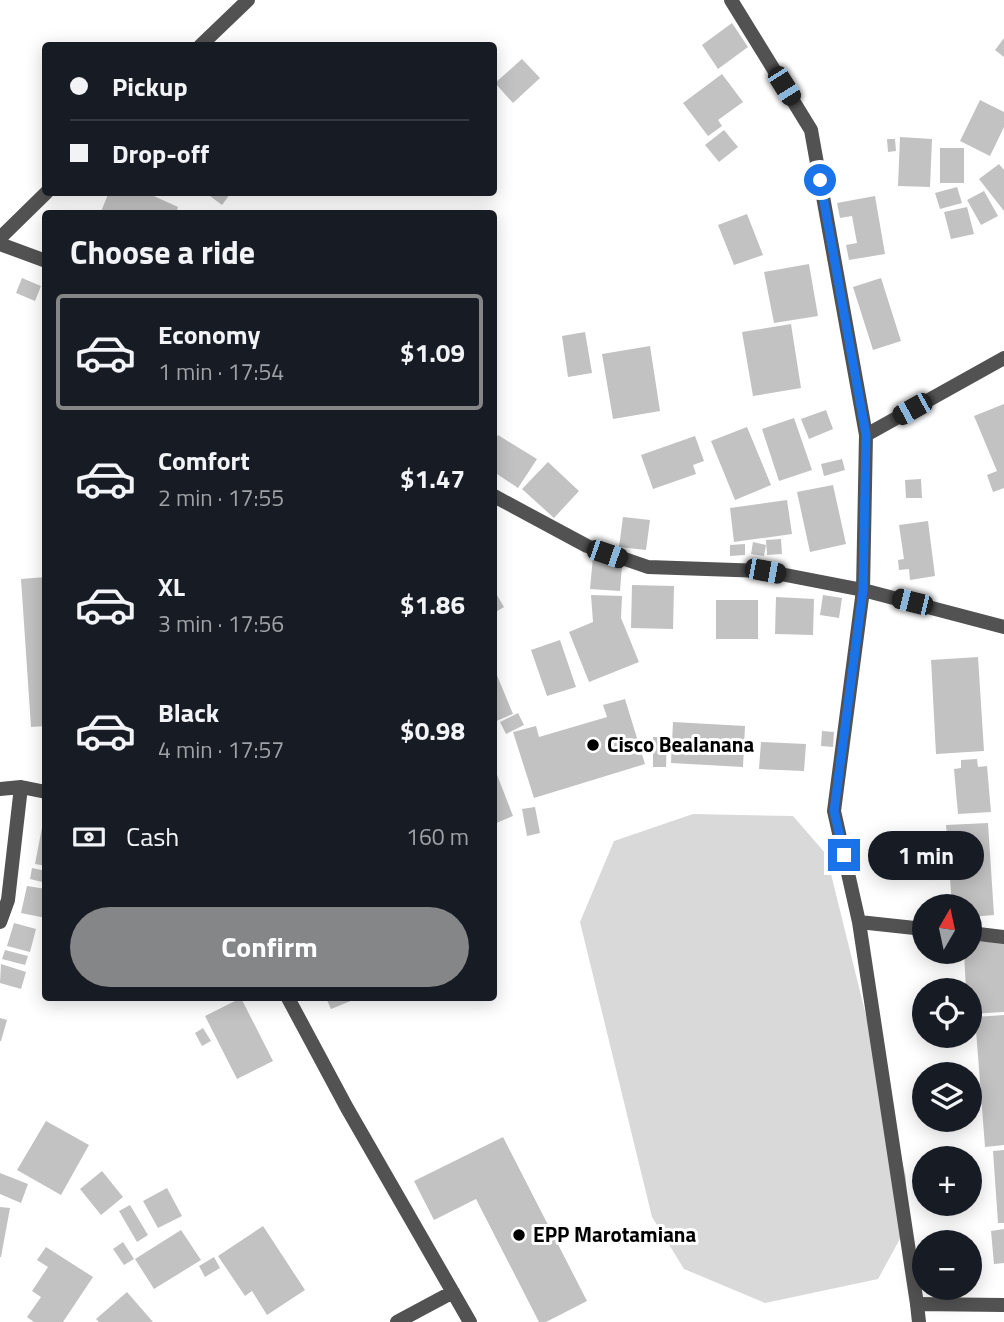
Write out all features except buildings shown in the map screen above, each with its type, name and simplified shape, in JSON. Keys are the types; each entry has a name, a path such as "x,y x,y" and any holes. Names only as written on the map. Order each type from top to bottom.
{"street":[{"path":"204,42 248,0"},
{"path":"731,0 811,130 866,435 863,590 834,811 859,922 919,1322"},
{"path":"0,238 43,196"},
{"path":"0,244 42,260"},
{"path":"866,435 1004,358"},
{"path":"497,498 587,546 648,568 765,571 863,590 1004,626"},
{"path":"0,922 8,900 21,787"},
{"path":"0,789 21,787 42,791"},
{"path":"859,922 912,928"},
{"path":"982,934 1004,937"},
{"path":"290,1001 346,1108 470,1322"},
{"path":"397,1322 453,1292"},
{"path":"917,1304 1004,1306"}],"shaded area":[{"path":"693,814 793,816 826,854 906,1177 907,1226 878,1279 765,1303 684,1269 652,1217 580,922 614,841"}],"place":[{"name":"Cisco Bealanana","path":"593,745"},
{"name":"EPP Marotamiana","path":"519,1235"}],"route":[{"path":"820,180 866,435 863,590 834,811 844,855"}]}
